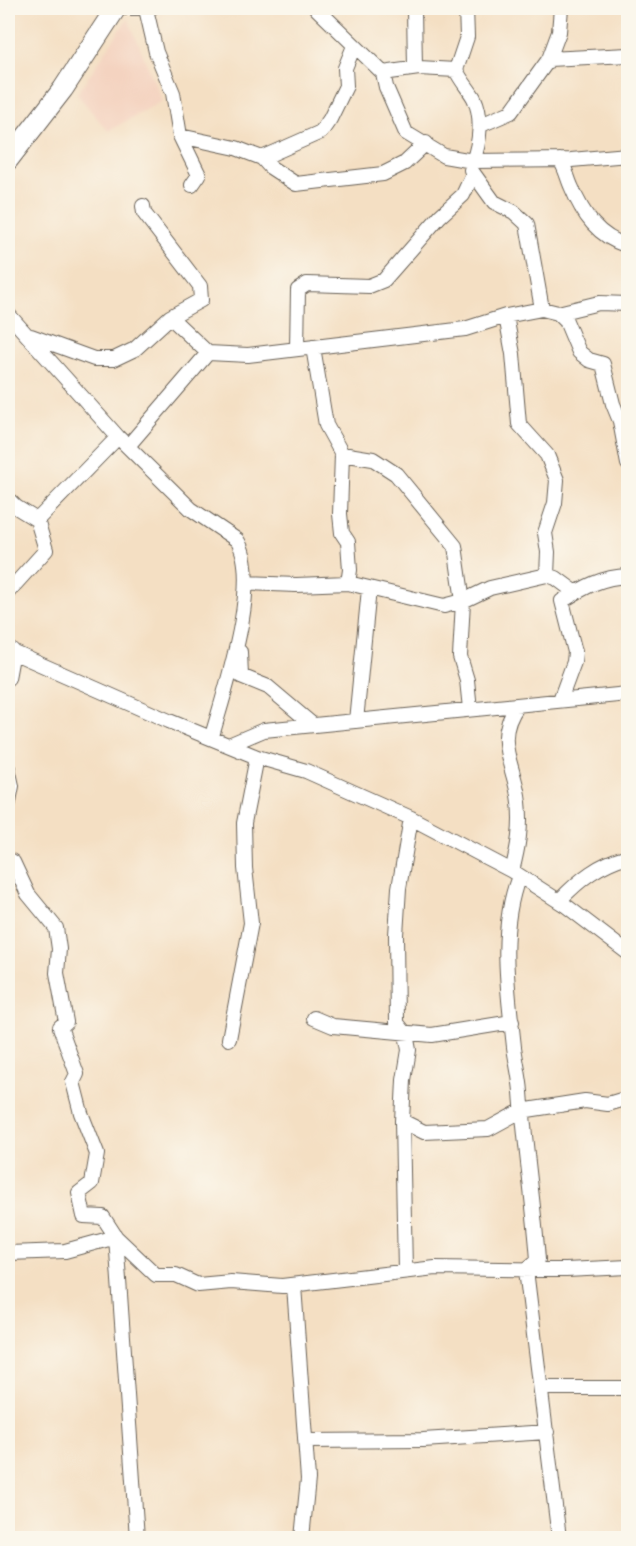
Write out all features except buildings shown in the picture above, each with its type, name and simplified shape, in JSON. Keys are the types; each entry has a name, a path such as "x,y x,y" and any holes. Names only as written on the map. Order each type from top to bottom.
{"main road":[{"path":"8,160 63,89 116,8"}],"street":[{"path":"125,8 148,8 156,52 173,93 180,136 199,174 192,185"},
{"path":"316,8 383,73 386,87 406,133 426,143 444,156 471,160 560,160 628,155"},
{"path":"414,8 415,68"},
{"path":"297,349 298,290 306,284 369,286 384,280 440,216 463,195 472,176 471,160 481,125 474,98 462,85 456,70 467,38 466,8"},
{"path":"481,125 512,112 549,59 559,32 561,8"},
{"path":"262,158 321,132 330,119 345,86 345,68 354,45"},
{"path":"549,59 628,55"},
{"path":"383,73 415,68 456,70"},
{"path":"180,136 236,148 262,158 270,167 296,183 383,174 405,163 426,143"},
{"path":"560,160 580,207 595,226 611,240 628,246"},
{"path":"472,176 494,202 514,212 527,224 542,309"},
{"path":"29,335 94,358 114,359 135,349 170,317 201,300 202,290 144,213 143,206"},
{"path":"558,314 600,303 628,304"},
{"path":"170,317 208,353 248,355 465,329 506,316 542,309 558,314 566,321 579,352 589,360 603,364 613,404 624,423 628,464"},
{"path":"8,314 123,441 201,518 237,540 241,545 246,583 240,638 241,676 268,687 313,725"},
{"path":"506,316 513,354 519,424 547,455 557,480 555,503 545,533 548,552 547,575"},
{"path":"313,346 326,425 342,454 340,514 342,533 348,542 350,570 348,583"},
{"path":"37,520 123,441 208,353"},
{"path":"342,454 372,459 396,474 447,533 455,546 463,601 460,657 467,680 470,709"},
{"path":"8,499 37,520 46,550 8,592"},
{"path":"246,583 296,585 348,583 444,606 463,601 490,588 547,575 556,578 575,592"},
{"path":"560,700 574,662 574,652 562,601 601,579 628,576"},
{"path":"356,721 368,622 369,589"},
{"path":"212,736 240,638"},
{"path":"8,678 10,651 257,757 280,761 306,771 411,818 516,874 559,901 628,953"},
{"path":"231,744 264,730 628,694"},
{"path":"518,705 509,718 504,743 518,789 521,830 516,874 507,920 506,961 522,1092 521,1111 533,1187 538,1260 526,1270"},
{"path":"229,1039 251,923 245,868 244,823 257,757"},
{"path":"8,768 12,786 8,806"},
{"path":"405,1271 402,1121 404,1080 409,1058 406,1034 397,1023 396,935 399,888 411,818"},
{"path":"559,901 579,881 607,862 628,856"},
{"path":"8,859 13,862 28,894 56,928 57,973 66,1022 60,1028 76,1074 73,1082 81,1113 97,1154 92,1183 79,1193 84,1216 103,1217 116,1238 156,1275 176,1275 198,1285 231,1282 294,1286 405,1271 479,1267 526,1270 628,1266"},
{"path":"314,1018 333,1026 432,1035 512,1022"},
{"path":"402,1121 424,1132 488,1129 521,1111 585,1101 608,1104 628,1098"},
{"path":"8,1253 65,1251 116,1238"},
{"path":"116,1238 137,1539"},
{"path":"526,1270 560,1539"},
{"path":"294,1286 308,1479 302,1539"},
{"path":"542,1388 628,1388"},
{"path":"306,1441 423,1440 547,1431"}],"shaded area":[{"path":"128,18 162,101 108,131 77,94"}]}
